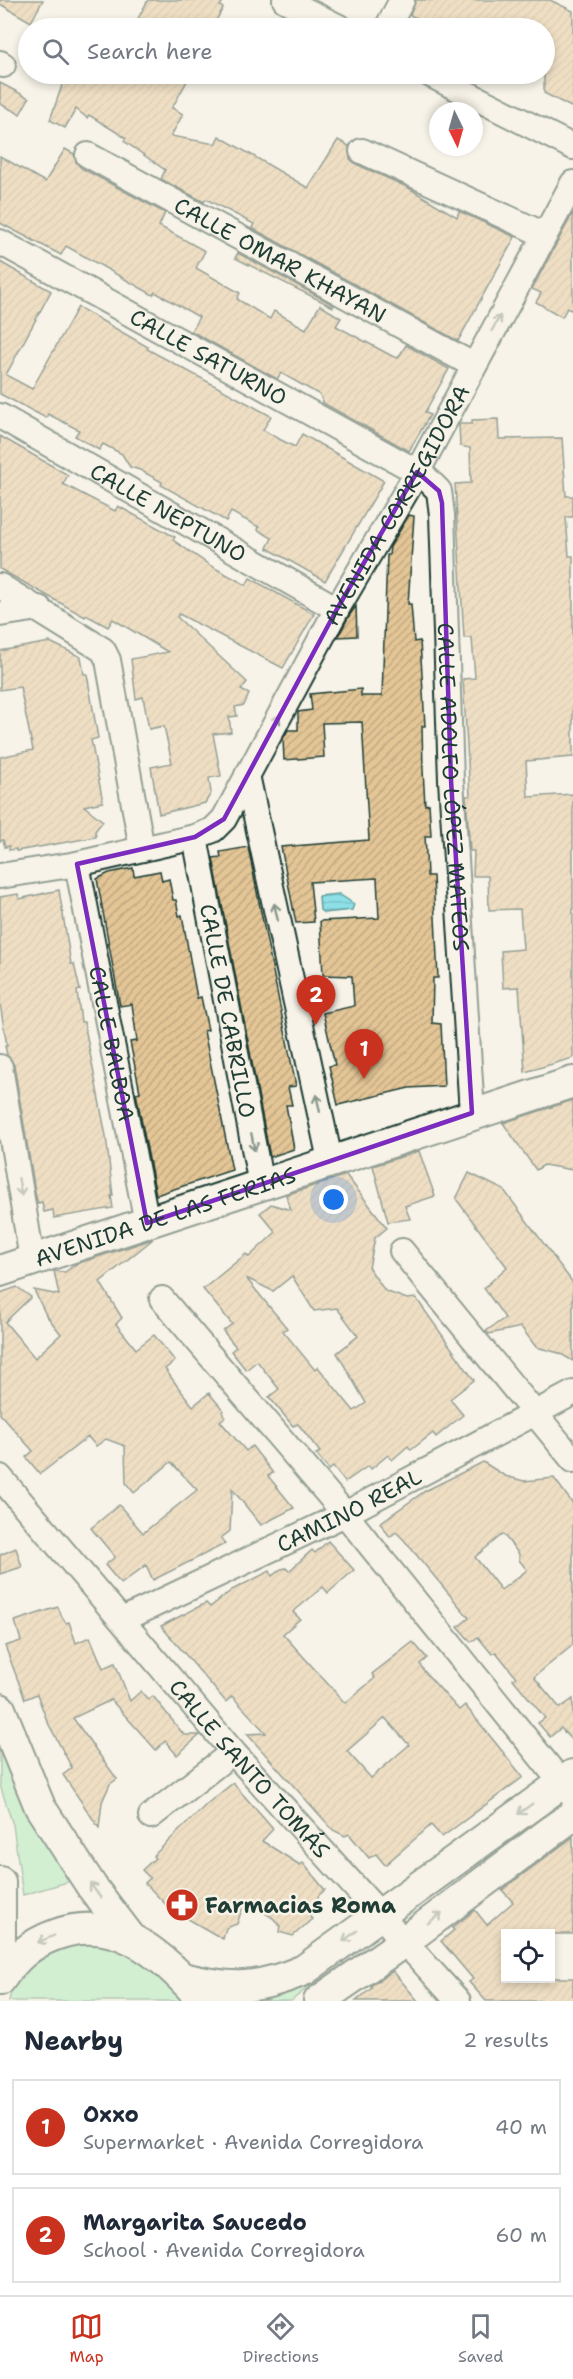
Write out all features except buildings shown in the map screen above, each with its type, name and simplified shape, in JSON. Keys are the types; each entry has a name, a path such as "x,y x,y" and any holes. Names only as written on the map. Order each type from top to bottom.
{"main road":[{"path":"330,1160 573,1082"},
{"name":"AVENIDA DE LAS FERIAS","path":"0,1271 330,1160"},
{"path":"0,1709 40,1807 92,1887 130,1937"},
{"path":"183,1978 222,1988 247,1987 278,1981 304,1970 379,1914 569,1785"},
{"path":"319,2001 405,1941 573,1815"},
{"path":"0,1882 0,1949"},
{"path":"0,1980 22,1952 40,1940 64,1931 108,1929 146,1946 183,1978 202,2001"}],"street":[{"path":"285,0 321,18"},
{"path":"392,18 402,0"},
{"path":"449,84 573,147"},
{"path":"362,151 545,235"},
{"name":"CALLE OMAR KHAYAN","path":"88,155 473,365"},
{"name":"AVENIDA CORREGIDORA","path":"195,837 213,830 224,819 337,609 417,472 573,183"},
{"name":"CALLE SATURNO","path":"0,242 417,472"},
{"name":"CALLE NEPTUNO","path":"0,416 337,609"},
{"name":"CALLE ADOLFO LÓPEZ MATEOS","path":"417,472 433,483 439,491 442,502 452,780 472,1113"},
{"path":"0,585 103,650 108,660 142,849"},
{"path":"0,614 39,608"},
{"path":"247,775 330,1160"},
{"path":"0,876 77,864 195,837"},
{"name":"CALLE DE CABRILLO","path":"195,837 261,1185"},
{"name":"CALLE BALBOA","path":"77,864 147,1223"},
{"path":"0,1067 32,1259"},
{"path":"402,1251 573,1460"},
{"path":"162,1299 345,1514 569,1785"},
{"name":"CAMINO REAL","path":"122,1620 345,1514 573,1393"},
{"name":"CALLE SANTO TOMÁS","path":"0,1477 233,1752 458,2001"},
{"path":"151,1816 233,1752"}],"highlighted area":[{"path":"417,472 423,475 439,491 442,503 451,780 472,1113 147,1223 77,864 195,837 224,819 337,609"}],"green space":[{"path":"0,1742 74,1880 23,1895 13,1825 0,1785"},
{"path":"108,1933 188,2001 9,2001 12,1988 30,1957"},
{"path":"316,1981 291,2001 263,2001"}],"water":[{"path":"339,894 354,904 352,910 324,913 320,910 319,896"}],"place":[{"name":"Margarita Saucedo","path":"316,1025"},
{"name":"Oxxo","path":"364,1079"},
{"name":"Farmacias Roma","path":"182,1905"}]}
